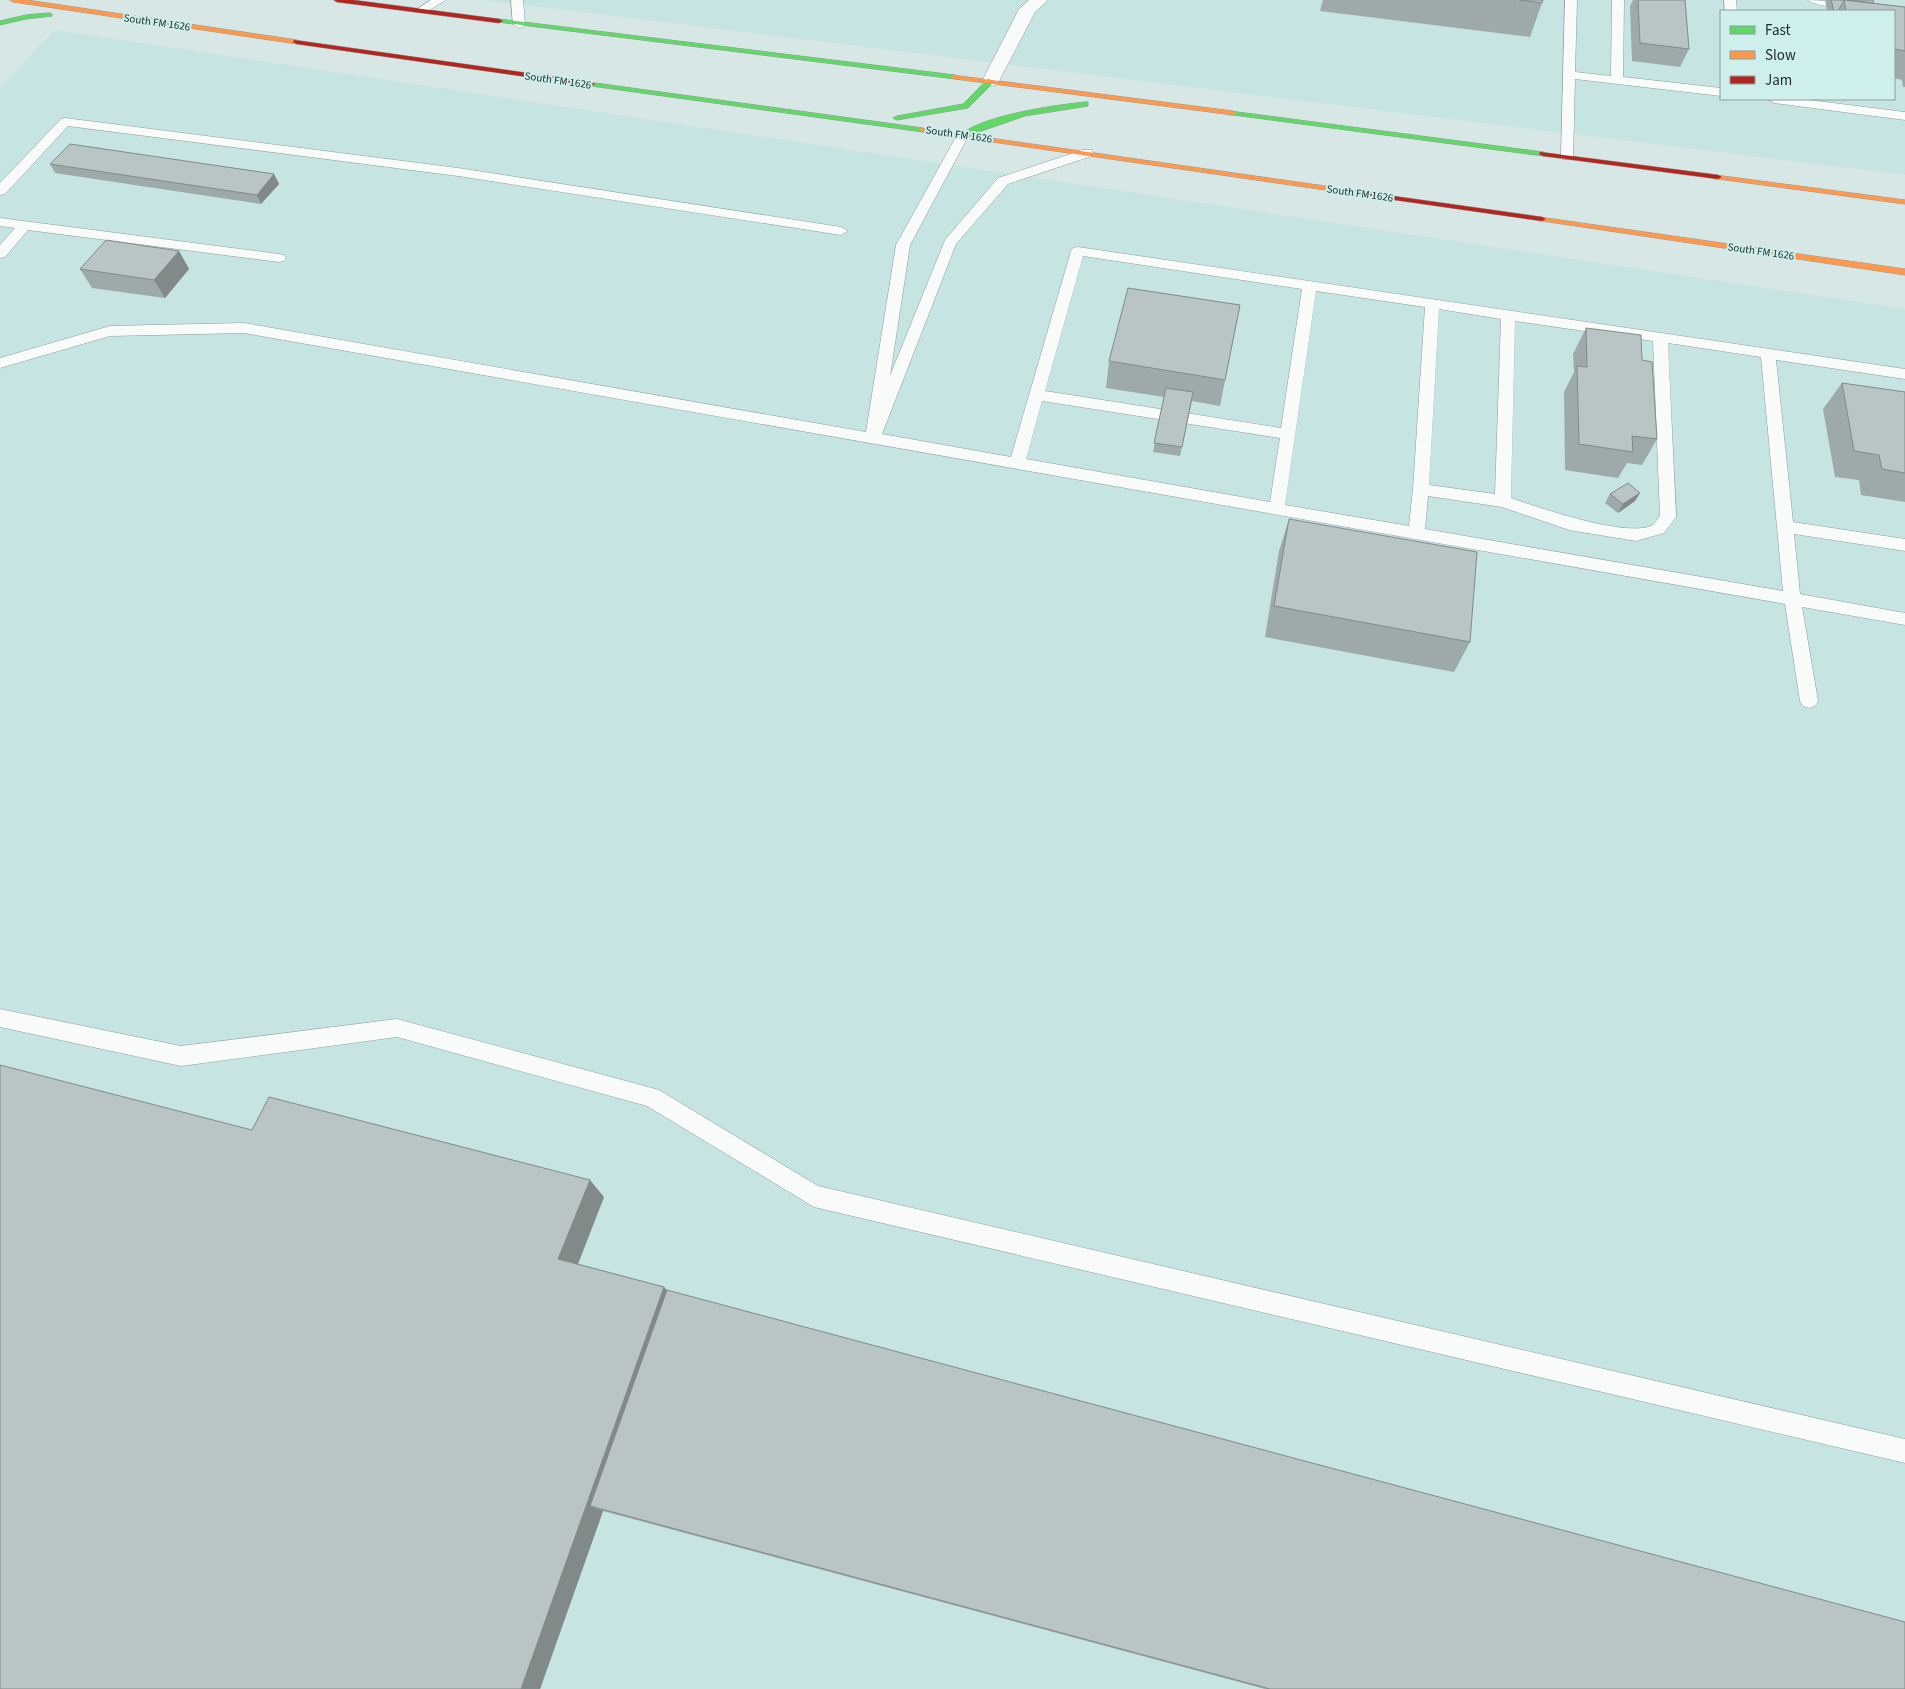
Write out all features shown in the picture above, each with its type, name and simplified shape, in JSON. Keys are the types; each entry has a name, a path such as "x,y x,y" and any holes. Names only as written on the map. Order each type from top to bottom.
{"main road":[{"name":"South FM 1626","path":"13,0 446,64 873,122 1905,272"},
{"path":"337,0 519,24 991,80 1567,156 1735,181 1905,202"},
{"path":"0,23 26,17 89,12"},
{"path":"873,122 965,106 991,80"},
{"path":"963,135 978,128 1047,107 1136,100"}],"street":[{"path":"991,80 1028,9 1039,0"}],"lane":[{"path":"422,10 440,0"},
{"path":"517,0 519,24"},
{"path":"1567,156 1571,0"},
{"path":"1617,80 1618,0"},
{"path":"1814,0 1860,5"},
{"path":"1569,74 1720,92"},
{"path":"1790,100 1823,102 1905,116"},
{"path":"0,191 65,122 458,172 841,231"},
{"path":"873,438 903,246 963,135"},
{"path":"873,438 950,243 1003,181 1087,153"},
{"path":"0,222 279,258"},
{"path":"0,254 25,225"},
{"path":"1017,463 1078,251 1905,374"},
{"path":"1276,508 1310,285"},
{"path":"1416,533 1421,489 1432,303"},
{"path":"1503,501 1508,314"},
{"path":"0,363 110,331 244,328 1905,618"},
{"path":"1421,489 1503,501 1570,524 1636,535 1658,529 1668,517 1660,337"},
{"path":"1768,353 1792,598 1809,701"},
{"path":"1037,395 1288,434"},
{"path":"1785,527 1905,544"},
{"path":"0,1018 181,1056 397,1028 652,1096 814,1196 1905,1451"}],"shaded area":[{"path":"483,0 1905,0 1905,175"},
{"path":"55,30 1905,309 1905,1689 0,1689 0,88"}],"building":[{"path":"1519,0 1543,0 1542,3"},
{"path":"1638,0 1685,0 1689,49 1640,43"},
{"path":"1831,0 1844,0 1839,10 1834,10"},
{"path":"1844,0 1905,7 1905,51 1895,49 1895,10 1846,10"},
{"path":"1847,0 1873,0 1874,3"},
{"path":"70,144 274,174 257,195 50,164"},
{"path":"106,240 179,251 154,280 80,269"},
{"path":"1128,288 1240,305 1225,380 1109,361"},
{"path":"1586,328 1641,335 1642,360 1652,362 1657,439 1632,436 1633,452 1579,444 1577,366 1587,367"},
{"path":"1842,383 1905,392 1905,473 1882,469 1879,455 1854,451"},
{"path":"1166,388 1193,392 1182,447 1154,443"},
{"path":"1628,483 1640,493 1623,504 1610,494"},
{"path":"1289,519 1477,552 1470,642 1274,606"},
{"path":"0,1065 252,1130 269,1097 590,1180 558,1259 664,1287 521,1689 0,1689"},
{"path":"667,1290 1905,1622 1905,1689 1270,1689 590,1506"}],"traffic: fast":[{"path":"0,23 26,17 50,15"},
{"path":"499,21 955,77"},
{"path":"897,118 965,106 991,81"},
{"path":"591,84 923,130"},
{"path":"967,133 1025,114 1085,104"},
{"path":"1233,113 1543,154"}],"traffic: slow":[{"path":"13,0 297,42"},
{"path":"955,77 1233,113"},
{"path":"923,130 1339,190"},
{"path":"1718,177 1905,202"},
{"path":"1542,219 1905,272"}],"traffic: jam":[{"path":"337,0 499,21"},
{"path":"297,42 591,84"},
{"path":"1543,154 1718,177"},
{"path":"1339,190 1542,219"}]}
